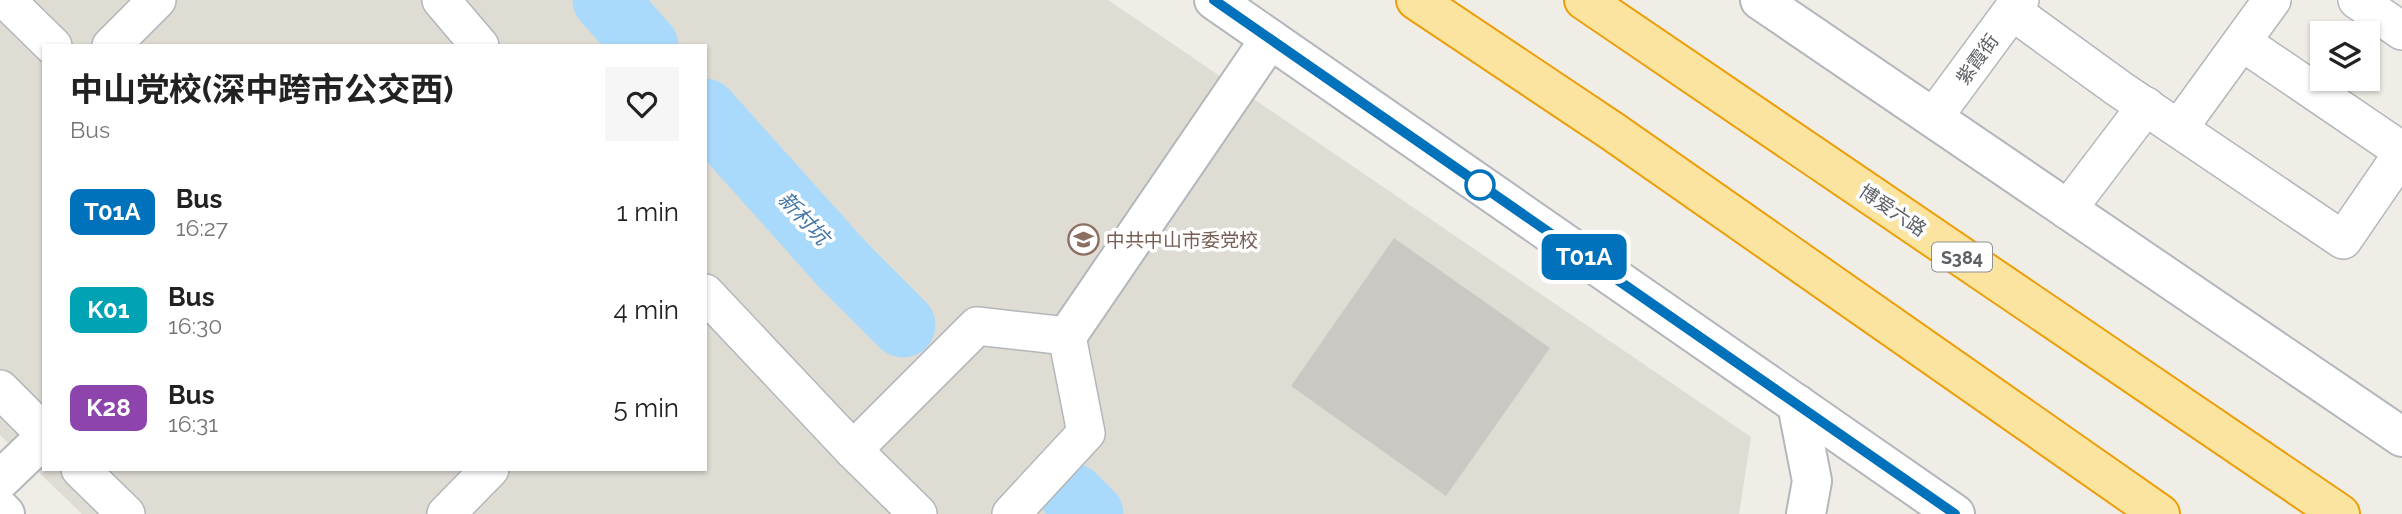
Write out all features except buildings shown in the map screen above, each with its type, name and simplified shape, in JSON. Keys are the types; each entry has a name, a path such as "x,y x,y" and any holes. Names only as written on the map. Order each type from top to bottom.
{"highway":[{"path":"1416,0 1612,131 2160,514"},
{"name":"博爱六路","path":"1584,0 2340,514"}],"street":[{"path":"6,0 51,44"},
{"path":"113,44 157,0"},
{"path":"441,0 478,44"},
{"path":"1214,0 1955,514"},
{"path":"1760,0 2402,437"},
{"path":"2179,128 2272,0"},
{"path":"2357,0 2402,31"},
{"path":"2016,5 2146,106 2343,240 2402,153 2242,42"},
{"name":"紫霞街","path":"1933,118 2016,5"},
{"path":"1011,514 1086,433 1067,336 1270,39"},
{"path":"2067,210 2146,106"},
{"path":"707,295 853,450 918,514"},
{"path":"853,450 978,326 1067,336"},
{"path":"0,389 42,431"},
{"path":"1797,404 1812,481 1806,514"},
{"path":"0,480 42,440"},
{"path":"82,471 126,514"},
{"path":"446,514 488,471"},
{"path":"0,509 5,514"}],"shaded area":[{"name":"中共中山市委党校","path":"0,0 1108,0 1751,437 1739,514 82,514 0,435"}],"waterway":[{"name":"新村坑","path":"605,0 644,44"},
{"name":"新村坑","path":"707,113 843,265 903,325"},
{"name":"新村坑","path":"1073,496 1091,514"}],"bus line":[{"name":"T01A","path":"1214,0 1955,514"}],"place":[{"name":"中共中山市委党校","path":"1083,240"}]}
